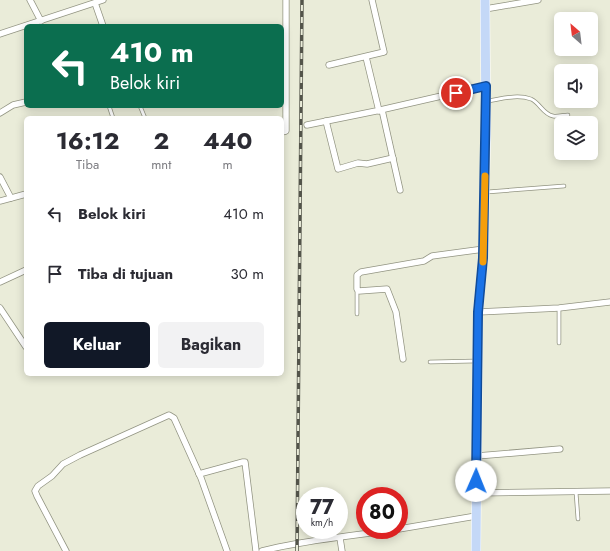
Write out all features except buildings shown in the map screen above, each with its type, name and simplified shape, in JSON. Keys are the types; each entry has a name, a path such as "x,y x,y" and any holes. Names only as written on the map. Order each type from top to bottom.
{"highway":[{"path":"476,551 478,312 484,249 485,192 485,5"}],"street":[{"path":"30,0 41,21"},
{"path":"284,132 286,131 286,0"},
{"path":"329,65 382,53 384,51 372,0"},
{"path":"485,5 538,0"},
{"path":"35,24 99,1 104,24"},
{"path":"0,34 24,27"},
{"path":"366,56 400,190"},
{"path":"307,125 486,86"},
{"path":"0,113 13,105 24,102"},
{"path":"326,121 338,169 358,163 367,164 393,158"},
{"path":"0,177 11,198"},
{"path":"0,201 24,195"},
{"path":"403,359 396,312 387,289 357,290 357,275 361,272 424,261 432,256 484,249"},
{"path":"0,282 24,271"},
{"path":"478,312 559,308 610,302"},
{"path":"0,308 24,344"},
{"path":"66,551 35,491 38,486 52,476 63,464 170,415 174,418 199,474 228,551"},
{"path":"477,456 560,449"},
{"path":"199,474 245,462 256,551"},
{"path":"476,493 610,491"},
{"path":"408,527 476,516"},
{"path":"262,551 297,543 331,539"},
{"path":"340,539 342,551"}],"lane":[{"path":"486,101 514,97 530,99 552,116 568,115"},
{"path":"485,192 564,186"},
{"path":"357,290 357,314"},
{"path":"559,308 559,343"},
{"path":"430,362 478,360"},
{"path":"576,492 578,519"}],"railway":[{"path":"297,551 302,0"}],"slow traffic":[{"path":"483,262 485,176"}],"route":[{"path":"456,93 486,86 483,258 478,312 476,481"}]}
